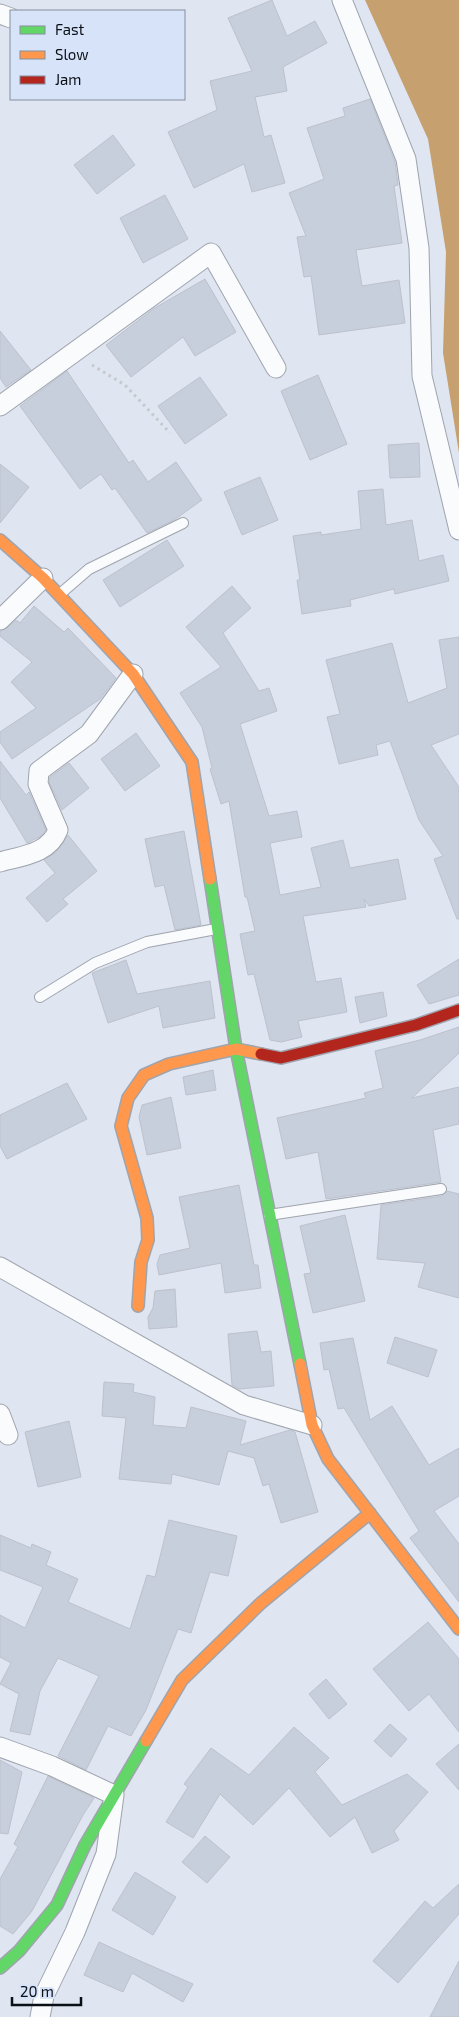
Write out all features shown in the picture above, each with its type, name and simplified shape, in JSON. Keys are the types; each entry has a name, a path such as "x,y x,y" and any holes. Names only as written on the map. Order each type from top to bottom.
{"main road":[{"path":"0,540 43,578 133,674 192,762 236,1049 268,1216 312,1425 328,1459 459,1629"},
{"path":"138,1306 140,1262 148,1240 147,1218 121,1126 128,1098 144,1075 169,1064 236,1049 281,1058 416,1025 459,1010"},
{"path":"0,1968 19,1951 57,1905 85,1845 148,1742 182,1680 261,1603 370,1513"}],"street":[{"path":"342,0 406,159 418,248 422,376 459,530"},
{"path":"0,406 211,253 276,368"},
{"path":"0,620 43,578"},
{"path":"0,862 42,850 55,839 58,830 38,784 39,771 89,734 133,674"},
{"path":"0,1267 244,1405 312,1425"},
{"path":"0,1414 8,1435"},
{"path":"0,1747 52,1766 114,1795 106,1854 75,1932 44,1996 40,2017"}],"lane":[{"path":"59,595 89,569 183,523"},
{"path":"40,996 95,962 138,946 217,929"},
{"path":"268,1216 441,1189"}],"path":[{"path":"72,354 125,385 170,433"}],"shaded area":[{"path":"365,0 459,0 459,453 443,353 446,252 428,139"}],"building":[{"path":"272,0 287,36 315,21 327,43 283,67 287,91 255,97 264,137 271,135 285,183 252,192 244,164 194,188 168,132 217,110 210,81 252,71 228,18"},
{"path":"370,99 395,162 398,185 394,186 402,243 356,250 362,286 399,280 405,323 319,335 311,276 304,277 297,237 306,236 289,193 324,179 307,128 345,116 343,108"},
{"path":"113,135 135,165 97,194 74,165"},
{"path":"165,195 188,239 143,263 120,218"},
{"path":"205,279 236,332 195,356 183,337 131,377 106,345 153,309"},
{"path":"0,331 31,370 6,387 0,378"},
{"path":"67,371 129,463 133,460 148,482 176,462 202,500 174,520 147,533 115,488 112,490 101,474 80,489 20,406"},
{"path":"318,375 347,444 310,460 281,391"},
{"path":"200,377 227,415 185,444 158,406"},
{"path":"419,443 420,477 390,478 388,445"},
{"path":"0,464 29,487 0,523"},
{"path":"260,477 278,520 242,535 224,492"},
{"path":"383,489 386,525 412,520 419,561 443,555 449,581 395,594 394,589 350,600 351,606 302,614 297,580 300,580 293,536 321,532 321,535 361,529 358,491"},
{"path":"167,540 184,566 120,607 103,580"},
{"path":"232,586 251,608 223,633 259,691 269,688 277,711 240,724 269,816 297,811 302,837 270,843 280,895 321,887 311,848 343,840 350,868 398,859 406,899 369,906 364,899 366,907 303,916 316,982 341,978 347,1012 298,1021 302,1037 281,1042 270,1040 254,974 248,975 240,934 255,931 247,897 245,897 229,801 221,804 210,769 212,768 202,727 180,693 221,667 186,627"},
{"path":"34,606 64,632 68,628 116,678 100,699 12,759 0,742 0,732 36,708 11,682 32,662 0,636 0,631 16,620 20,623"},
{"path":"459,637 459,734 431,745 459,787 459,919 457,919 434,859 443,856 419,820 390,741 376,745 378,755 339,764 327,717 340,714 326,660 392,643 408,703 447,688 439,640"},
{"path":"136,733 160,766 125,791 101,759"},
{"path":"0,761 26,795 29,792 46,830 41,836 27,843 0,798"},
{"path":"69,763 89,788 62,810 49,782 50,777"},
{"path":"184,831 201,925 175,930 164,885 155,887 145,839"},
{"path":"68,835 97,871 63,899 68,904 47,922 26,898 55,873 44,860 56,852"},
{"path":"459,959 459,995 429,1004 417,985"},
{"path":"126,960 137,994 210,981 215,1018 163,1028 159,1006 108,1023 92,973"},
{"path":"383,992 387,1016 360,1023 355,997"},
{"path":"459,1027 459,1053 412,1098 459,1087 459,1124 433,1130 441,1182 326,1199 318,1152 286,1159 277,1118 366,1098 364,1093 383,1088 375,1051 420,1040"},
{"path":"213,1070 216,1090 186,1095 183,1077"},
{"path":"67,1083 87,1119 7,1159 0,1146 0,1115"},
{"path":"171,1097 181,1148 147,1155 139,1117 142,1105"},
{"path":"239,1185 254,1265 258,1265 261,1288 225,1293 221,1263 159,1275 157,1264 160,1255 190,1248 179,1197"},
{"path":"447,1191 459,1194 459,1298 418,1287 425,1263 377,1259 381,1205 442,1196"},
{"path":"345,1215 365,1301 313,1313 304,1274 311,1273 300,1226"},
{"path":"175,1289 177,1327 149,1329 148,1317 153,1308 155,1291"},
{"path":"257,1331 261,1352 271,1351 274,1386 239,1389 232,1385 228,1334"},
{"path":"395,1337 437,1350 428,1377 387,1363"},
{"path":"353,1338 370,1420 392,1406 429,1465 459,1448 459,1496 434,1511 459,1544 459,1602 410,1538 419,1531 344,1408 338,1409 329,1369 324,1370 320,1343"},
{"path":"104,1382 134,1384 133,1392 155,1397 153,1425 186,1428 191,1407 246,1421 240,1445 290,1430 295,1432 318,1512 281,1523 269,1484 263,1486 254,1458 228,1451 219,1485 172,1474 171,1484 119,1479 126,1418 102,1416"},
{"path":"69,1421 81,1477 38,1487 25,1432"},
{"path":"169,1520 237,1536 228,1576 210,1572 191,1633 178,1629 146,1710 131,1736 108,1726 86,1770 58,1756 99,1676 58,1658 40,1691 30,1735 10,1731 19,1694 0,1684 11,1663 0,1657 0,1615 25,1628 43,1587 0,1570 0,1535 31,1548 32,1544 51,1552 46,1565 78,1579 68,1602 130,1629 147,1575 155,1577"},
{"path":"428,1622 459,1659 459,1732 429,1694 409,1711 373,1669"},
{"path":"326,1679 347,1704 329,1719 309,1694"},
{"path":"390,1724 407,1739 391,1757 374,1741"},
{"path":"294,1727 329,1758 315,1772 342,1805 407,1774 428,1792 394,1831 399,1840 372,1853 355,1817 330,1837 289,1788 253,1825 220,1794 193,1838 166,1822 188,1787 184,1784 211,1748 249,1775"},
{"path":"459,1744 459,1790 436,1764"},
{"path":"0,1760 22,1772 8,1834 0,1833"},
{"path":"48,1776 94,1798 32,1911 13,1934 0,1926 0,1879 18,1847 14,1844"},
{"path":"205,1836 230,1857 207,1883 182,1862"},
{"path":"135,1872 176,1897 153,1935 112,1910"},
{"path":"459,1884 459,1914 398,1983 373,1961 425,1901 433,1908"},
{"path":"99,1942 193,1984 183,2002 132,1973 123,1992 84,1975"},
{"path":"459,1961 459,2017 430,2017"}],"traffic: fast":[{"path":"210,879 236,1049 300,1364"},
{"path":"0,1968 19,1951 57,1905 85,1845 146,1741"}],"traffic: slow":[{"path":"0,540 43,578 133,674 192,762 210,879"},
{"path":"138,1306 141,1262 148,1240 147,1218 121,1126 128,1098 144,1075 169,1064 236,1049 261,1054"},
{"path":"300,1364 312,1425 328,1459 459,1629"},
{"path":"146,1741 182,1680 261,1603 370,1513"}],"traffic: jam":[{"path":"261,1054 281,1058 416,1025 459,1010"}]}
